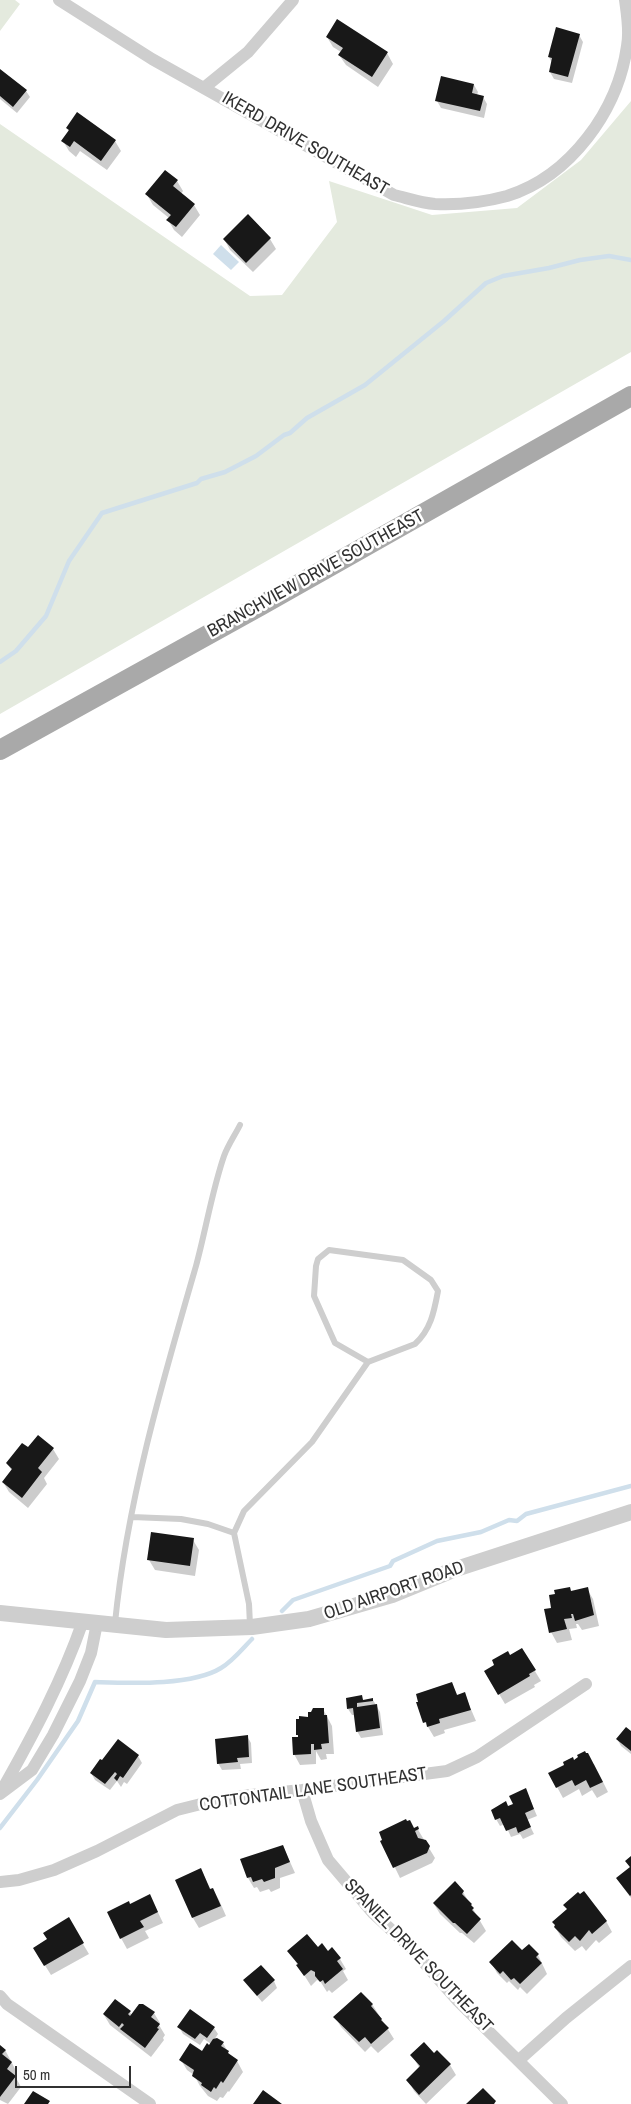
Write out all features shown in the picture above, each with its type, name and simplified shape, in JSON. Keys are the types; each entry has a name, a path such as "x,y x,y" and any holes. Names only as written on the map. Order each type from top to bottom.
{"main road":[{"name":"BRANCHVIEW DRIVE SOUTHEAST","path":"0,750 260,606 631,396"}],"street":[{"name":"IKERD DRIVE SOUTHEAST","path":"59,0 152,59 394,194 434,204 462,203 508,196 540,180 568,161 590,135 627,74 628,20 625,0"},
{"path":"205,87 248,52 293,0"},
{"name":"OLD AIRPORT ROAD","path":"0,1613 166,1630 250,1627 309,1619 392,1595 453,1570 631,1512"},
{"path":"90,1622 91,1653 53,1736 32,1770 0,1794 44,1715 72,1652 90,1622"},
{"name":"COTTONTAIL LANE SOUTHEAST","path":"0,1882 19,1880 54,1870 97,1851 176,1810 250,1795 447,1772 502,1741 586,1684"},
{"name":"SPANIEL DRIVE SOUTHEAST","path":"302,1790 311,1821 328,1860 373,1913 412,1949 458,2001 562,2104"},
{"path":"519,2060 566,2018 631,1966"},
{"path":"0,1996 7,2004 150,2104"}],"lane":[{"path":"115,1624 118,1595 132,1517 157,1400 225,1154 240,1125"},
{"path":"250,1627 249,1604 234,1533 244,1512 312,1442 368,1362 410,1346 420,1339 432,1321 438,1291 431,1280 403,1260 329,1250 318,1259 314,1296 335,1343 368,1362"},
{"path":"132,1517 181,1519 208,1524 234,1533"}],"shaded area":[{"path":"0,0 15,0 20,4 0,31"},
{"path":"631,101 631,352 0,714 0,124 250,296 282,295 337,222 329,181 432,215 517,208 581,160"}],"water":[{"path":"221,245 239,262 231,270 213,254"}],"building":[{"path":"337,19 388,52 372,77 338,55 343,48 326,37"},
{"path":"556,27 580,34 568,77 549,72 552,58 548,57"},
{"path":"0,69 27,90 13,107 0,96"},
{"path":"441,76 474,84 472,93 484,96 480,111 435,101"},
{"path":"77,112 116,140 101,161 74,141 70,147 61,141 69,130 66,128"},
{"path":"165,170 178,180 173,186 195,204 176,227 166,220 171,215 145,194"},
{"path":"248,214 271,238 246,263 223,239"},
{"path":"38,1435 54,1448 38,1468 42,1472 22,1498 2,1482 12,1469 6,1463 22,1443 28,1447"},
{"path":"151,1532 194,1538 190,1566 147,1560"},
{"path":"570,1587 571,1591 588,1587 594,1615 575,1621 573,1614 571,1614 572,1618 564,1619 567,1629 549,1633 544,1609 551,1608 549,1595 555,1594 554,1590"},
{"path":"522,1648 536,1670 529,1674 530,1676 498,1695 484,1671 494,1665 492,1660 508,1651 510,1655"},
{"path":"452,1682 457,1695 465,1692 471,1710 439,1719 440,1723 427,1727 426,1722 423,1723 416,1702 418,1702 416,1694"},
{"path":"362,1695 363,1700 373,1698 373,1701 357,1703 357,1707 377,1704 380,1728 356,1732 353,1708 347,1709 346,1698"},
{"path":"313,1708 324,1708 324,1715 327,1715 329,1743 321,1744 322,1749 314,1750 314,1744 311,1744 311,1754 293,1755 292,1737 298,1737 296,1735 296,1719 299,1719 299,1716 308,1717 308,1712 311,1712"},
{"path":"626,1727 631,1731 631,1751 616,1739"},
{"path":"248,1735 249,1757 237,1758 238,1762 217,1764 215,1739"},
{"path":"118,1739 139,1755 123,1778 120,1776 117,1781 114,1778 117,1774 115,1772 105,1784 90,1773"},
{"path":"585,1751 588,1753 603,1782 590,1788 586,1780 575,1786 572,1780 556,1788 548,1773 564,1765 563,1762 573,1757 574,1760 578,1757 577,1755"},
{"path":"526,1788 534,1809 525,1813 531,1827 518,1833 516,1827 506,1831 500,1818 495,1820 491,1810 506,1801 508,1806 513,1804 509,1796"},
{"path":"406,1819 407,1821 410,1820 414,1828 418,1826 419,1829 415,1831 418,1838 426,1840 430,1846 427,1853 393,1868 380,1841 382,1840 379,1832"},
{"path":"283,1845 290,1862 275,1868 275,1878 264,1882 262,1879 253,1882 251,1877 247,1878 240,1859"},
{"path":"631,1856 630,1896 616,1878 630,1867 625,1861"},
{"path":"201,1868 210,1889 213,1888 221,1906 192,1918 175,1880"},
{"path":"455,1881 464,1891 462,1894 472,1904 474,1908 472,1910 481,1919 467,1934 433,1903"},
{"path":"584,1891 607,1921 592,1934 589,1930 580,1941 575,1936 569,1942 554,1927 555,1925 552,1922 567,1909 563,1905 578,1892 580,1894"},
{"path":"150,1894 158,1912 140,1921 144,1927 120,1939 107,1912 129,1901 130,1904"},
{"path":"69,1917 84,1943 44,1966 33,1948 47,1939 43,1933"},
{"path":"307,1934 318,1947 322,1943 328,1951 332,1947 341,1958 337,1961 343,1969 325,1984 323,1980 320,1982 315,1976 315,1972 311,1970 304,1976 296,1965 298,1964 287,1951"},
{"path":"512,1940 522,1950 529,1944 539,1954 536,1957 542,1963 520,1984 514,1978 511,1980 503,1971 500,1974 489,1962"},
{"path":"261,1965 275,1980 257,1996 243,1980"},
{"path":"361,1992 373,2004 371,2006 389,2028 371,2044 365,2037 359,2042 333,2017"},
{"path":"115,1999 131,2011 128,2014 130,2016 139,2004 143,2004 155,2012 151,2017 160,2024 157,2028 159,2029 145,2048 120,2029 124,2025 122,2023 119,2027 103,2014"},
{"path":"190,2009 215,2027 207,2038 200,2033 195,2039 177,2027"},
{"path":"217,2038 224,2042 221,2046 238,2060 223,2083 221,2081 216,2089 214,2087 211,2092 192,2076 194,2070 179,2060 190,2043 202,2051 207,2043 209,2045 213,2039"},
{"path":"424,2042 434,2053 437,2050 451,2064 419,2095 406,2080 420,2066 410,2055"},
{"path":"0,2045 6,2050 2,2054 12,2062 7,2069 16,2076 0,2097"},
{"path":"483,2088 496,2101 494,2104 466,2104"},
{"path":"263,2090 282,2104 253,2104"},
{"path":"33,2091 50,2101 48,2104 24,2104"}],"waterway":[{"path":"0,662 16,651 46,616 69,561 102,513 197,483 201,479 225,472 256,456 284,435 290,433 307,418 365,385 444,321 486,283 503,276 549,268 580,260 609,256 631,260"},
{"path":"282,1611 293,1600 390,1566 393,1561 437,1541 481,1532 509,1520 517,1521 526,1514 631,1486"},
{"path":"0,1828 37,1780 78,1721 95,1682 177,1681 209,1674 234,1658 252,1639"}]}
